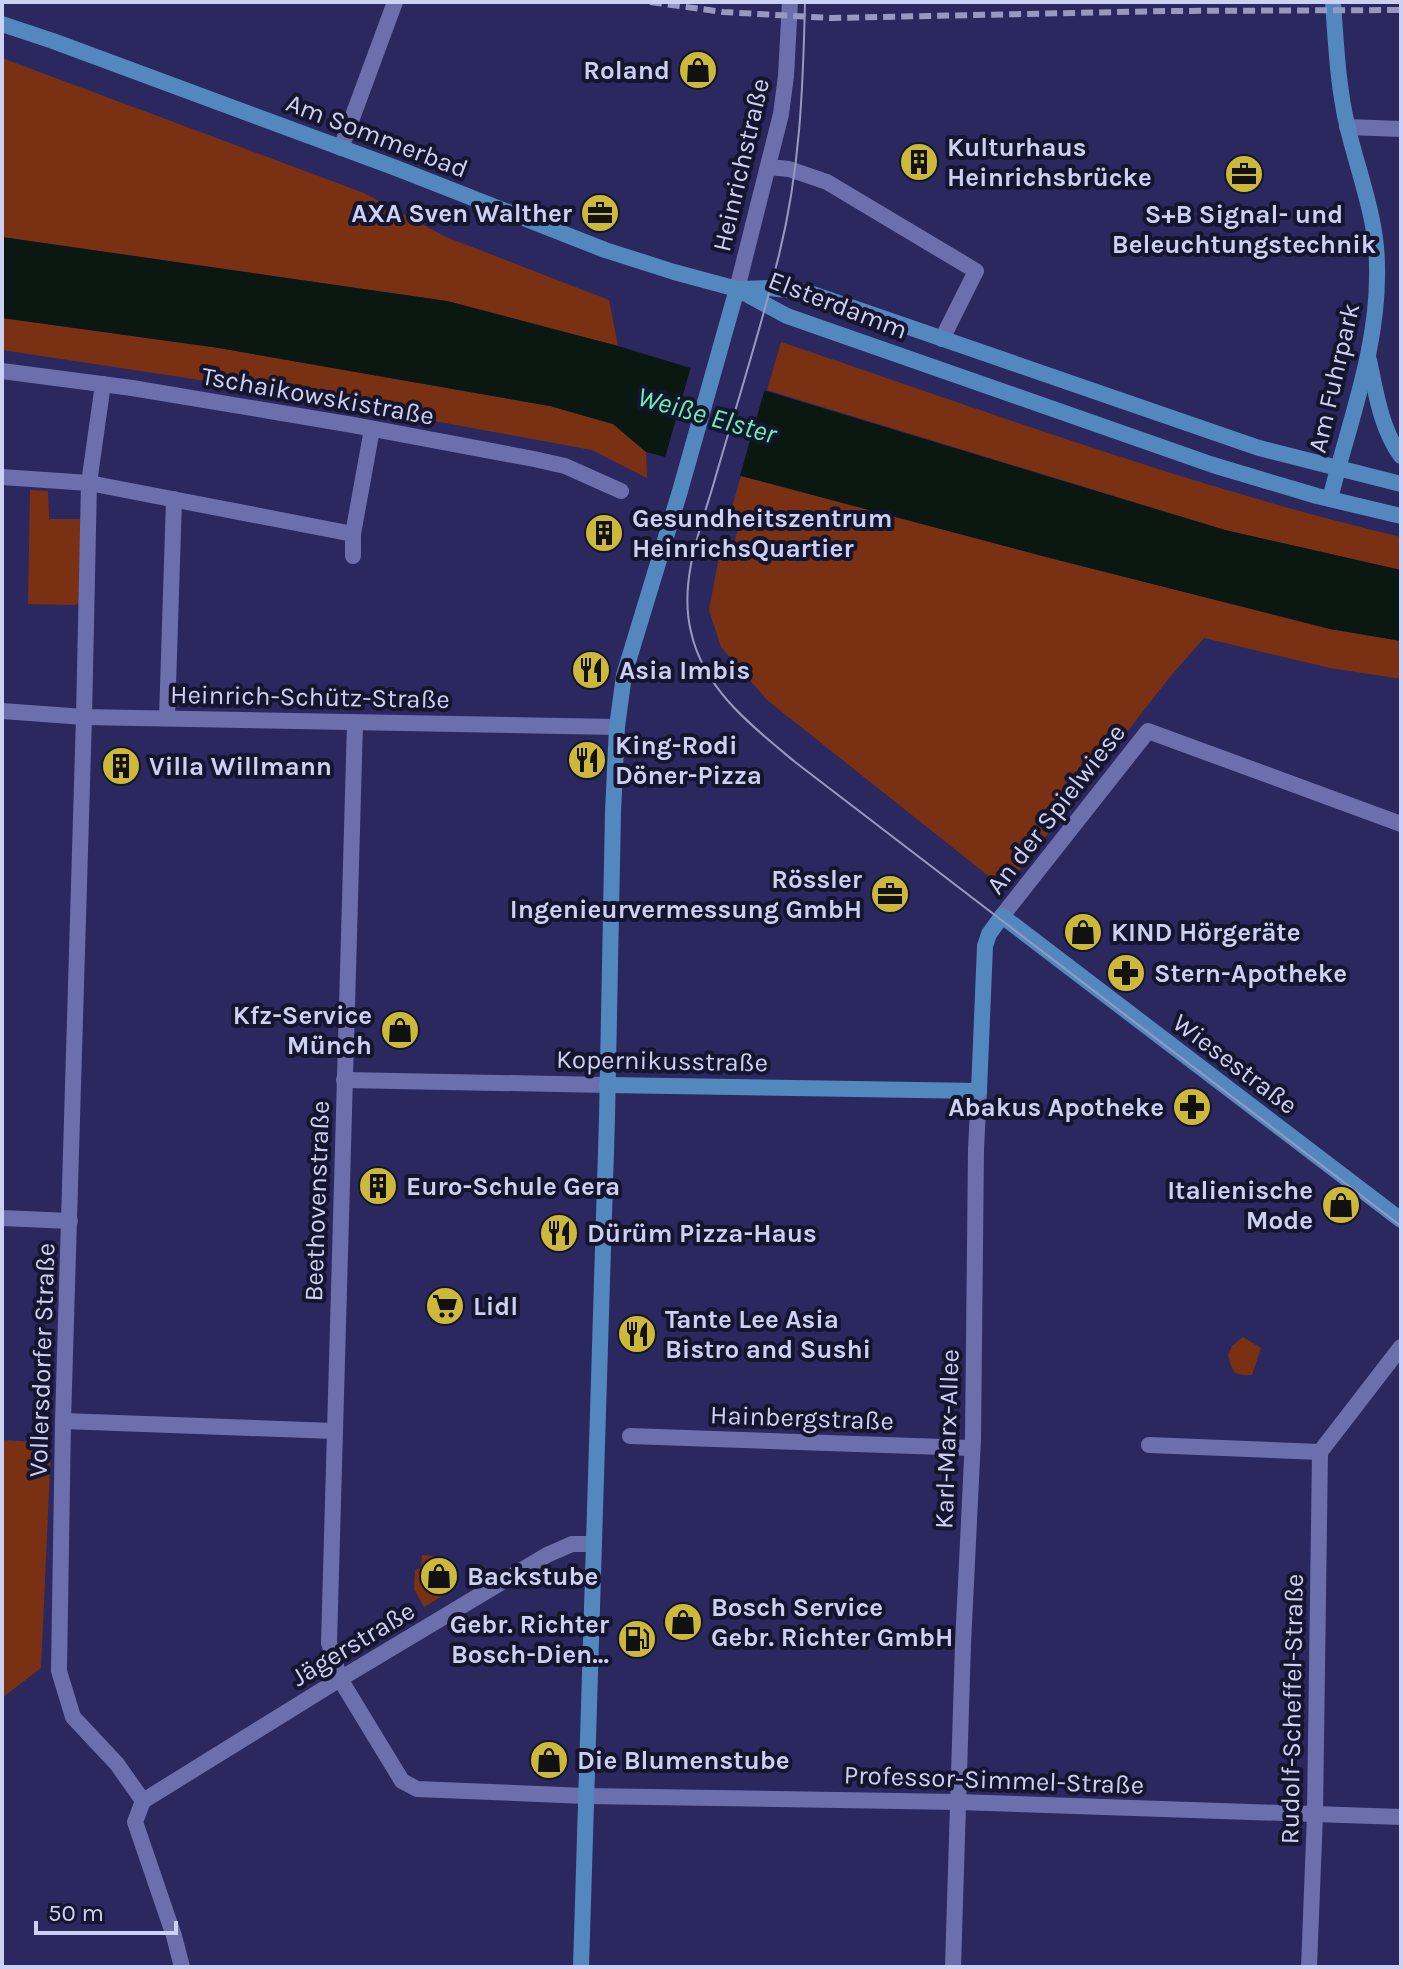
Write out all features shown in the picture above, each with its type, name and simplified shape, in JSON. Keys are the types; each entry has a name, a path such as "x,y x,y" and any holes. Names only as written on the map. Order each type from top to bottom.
{"main road":[{"name":"Am Fuhrpark","path":"1330,499 1369,357 1377,303 1376,250 1370,212 1347,127 1333,2"},
{"name":"Am Sommerbad","path":"2,24 341,148 605,250 737,289"},
{"path":"581,1967 617,727 624,675 737,289"},
{"name":"Elsterdamm","path":"737,289 807,292 1259,448 1401,484"},
{"name":"Elsterdamm","path":"737,289 787,316 1146,443 1330,499 1401,516"},
{"path":"1369,357 1387,431 1401,456"},
{"name":"Karl-Marx-Allee","path":"979,1091 985,946 989,934 1002,916"},
{"name":"Wiesestraße","path":"1002,916 1401,1220"},
{"name":"Kopernikusstraße","path":"607,1085 979,1091"}],"street":[{"path":"341,148 395,2"},
{"name":"Heinrichstraße","path":"737,289 785,87 790,2"},
{"path":"1347,127 1401,129"},
{"path":"768,167 789,169 827,182 976,271 942,339"},
{"name":"Tschaikowskistraße","path":"2,371 103,384 372,429 565,466 621,491"},
{"name":"Vollersdorfer Straße","path":"103,384 89,483 59,1671 73,1717 117,1764 143,1801"},
{"path":"353,556 353,534 372,429"},
{"path":"2,477 89,483 353,534"},
{"path":"167,718 174,499"},
{"name":"Heinrich-Schütz-Straße","path":"2,711 84,717 617,727"},
{"name":"Beethovenstraße","path":"340,1679 329,1643 355,723"},
{"name":"An der Spielwiese","path":"1002,916 1148,731 1401,824"},
{"name":"Kopernikusstraße","path":"344,1080 607,1085"},
{"name":"Karl-Marx-Allee","path":"953,1967 972,1448 979,1091"},
{"path":"2,1218 70,1221"},
{"path":"1149,1445 1320,1452 1401,1347"},
{"path":"63,1421 334,1431"},
{"name":"Hainbergstraße","path":"630,1436 972,1448"},
{"name":"Rudolf-Scheffel-Straße","path":"1309,1967 1315,1814 1320,1452"},
{"name":"Jägerstraße","path":"143,1801 547,1555 572,1544 594,1544"},
{"name":"Professor-Simmel-Straße","path":"340,1679 402,1781 417,1789 1401,1817"},
{"path":"143,1801 135,1822 182,1967"}],"shaded area":[{"path":"2,58 364,193 446,237 609,300 618,346 447,301 2,237"},
{"path":"2,318 219,348 550,406 613,424 646,452 647,478 592,450 272,391 2,350"},
{"path":"781,342 1166,472 1401,537 1401,570 1225,530 767,390"},
{"path":"741,476 1330,629 1401,641 1401,679 1330,668 1204,638 1169,678 1005,889 767,700 721,647 709,610 722,541 734,543 740,523 729,518"},
{"path":"30,490 48,491 49,519 81,519 79,603 75,605 28,604"},
{"path":"1243,1337 1261,1348 1252,1375 1235,1372 1228,1355 1232,1346"},
{"path":"2,1440 41,1442 51,1448 41,1668 2,1698"},
{"path":"422,1555 434,1556 434,1563 425,1563 425,1587 452,1590 424,1607 414,1589 415,1570 421,1568"}],"water":[{"name":"Weiße Elster","path":"2,237 447,301 618,346 1225,530 1401,570 1401,641 1330,629 646,452 613,424 550,406 219,348 2,318"}],"pier":[{"path":"692,363 766,385 739,479 664,461"}],"tram line":[{"path":"805,2 799,130 786,223 765,310 690,571 688,612 697,653 718,689 732,705 795,762 1401,1226"}],"railway":[{"path":"650,2 723,12 831,18 1401,10"}],"place":[{"name":"Roland","path":"698,70"},
{"name":"Kulturhaus Heinrichsbrücke","path":"919,162"},
{"name":"S+B Signal- und Beleuchtungstechnik","path":"1244,174"},
{"name":"AXA Sven Walther","path":"600,213"},
{"name":"Gesundheitszentrum HeinrichsQuartier","path":"604,533"},
{"name":"Asia Imbis","path":"591,670"},
{"name":"King-Rodi Döner-Pizza","path":"587,760"},
{"name":"Villa Willmann","path":"121,766"},
{"name":"Rössler Ingenieurvermessung GmbH","path":"890,894"},
{"name":"KIND Hörgeräte","path":"1083,932"},
{"name":"Stern-Apotheke","path":"1126,973"},
{"name":"Kfz-Service Münch","path":"400,1030"},
{"name":"Abakus Apotheke","path":"1192,1107"},
{"name":"Euro-Schule Gera","path":"378,1186"},
{"name":"Italienische Mode","path":"1341,1205"},
{"name":"Dürüm Pizza-Haus","path":"559,1233"},
{"name":"Lidl","path":"445,1306"},
{"name":"Tante Lee Asia Bistro and Sushi","path":"637,1334"},
{"name":"Backstube","path":"439,1576"},
{"name":"Bosch Service Gebr. Richter GmbH","path":"683,1622"},
{"name":"Gebr. Richter Bosch-Dien...","path":"637,1639"},
{"name":"Die Blumenstube","path":"549,1760"}]}
